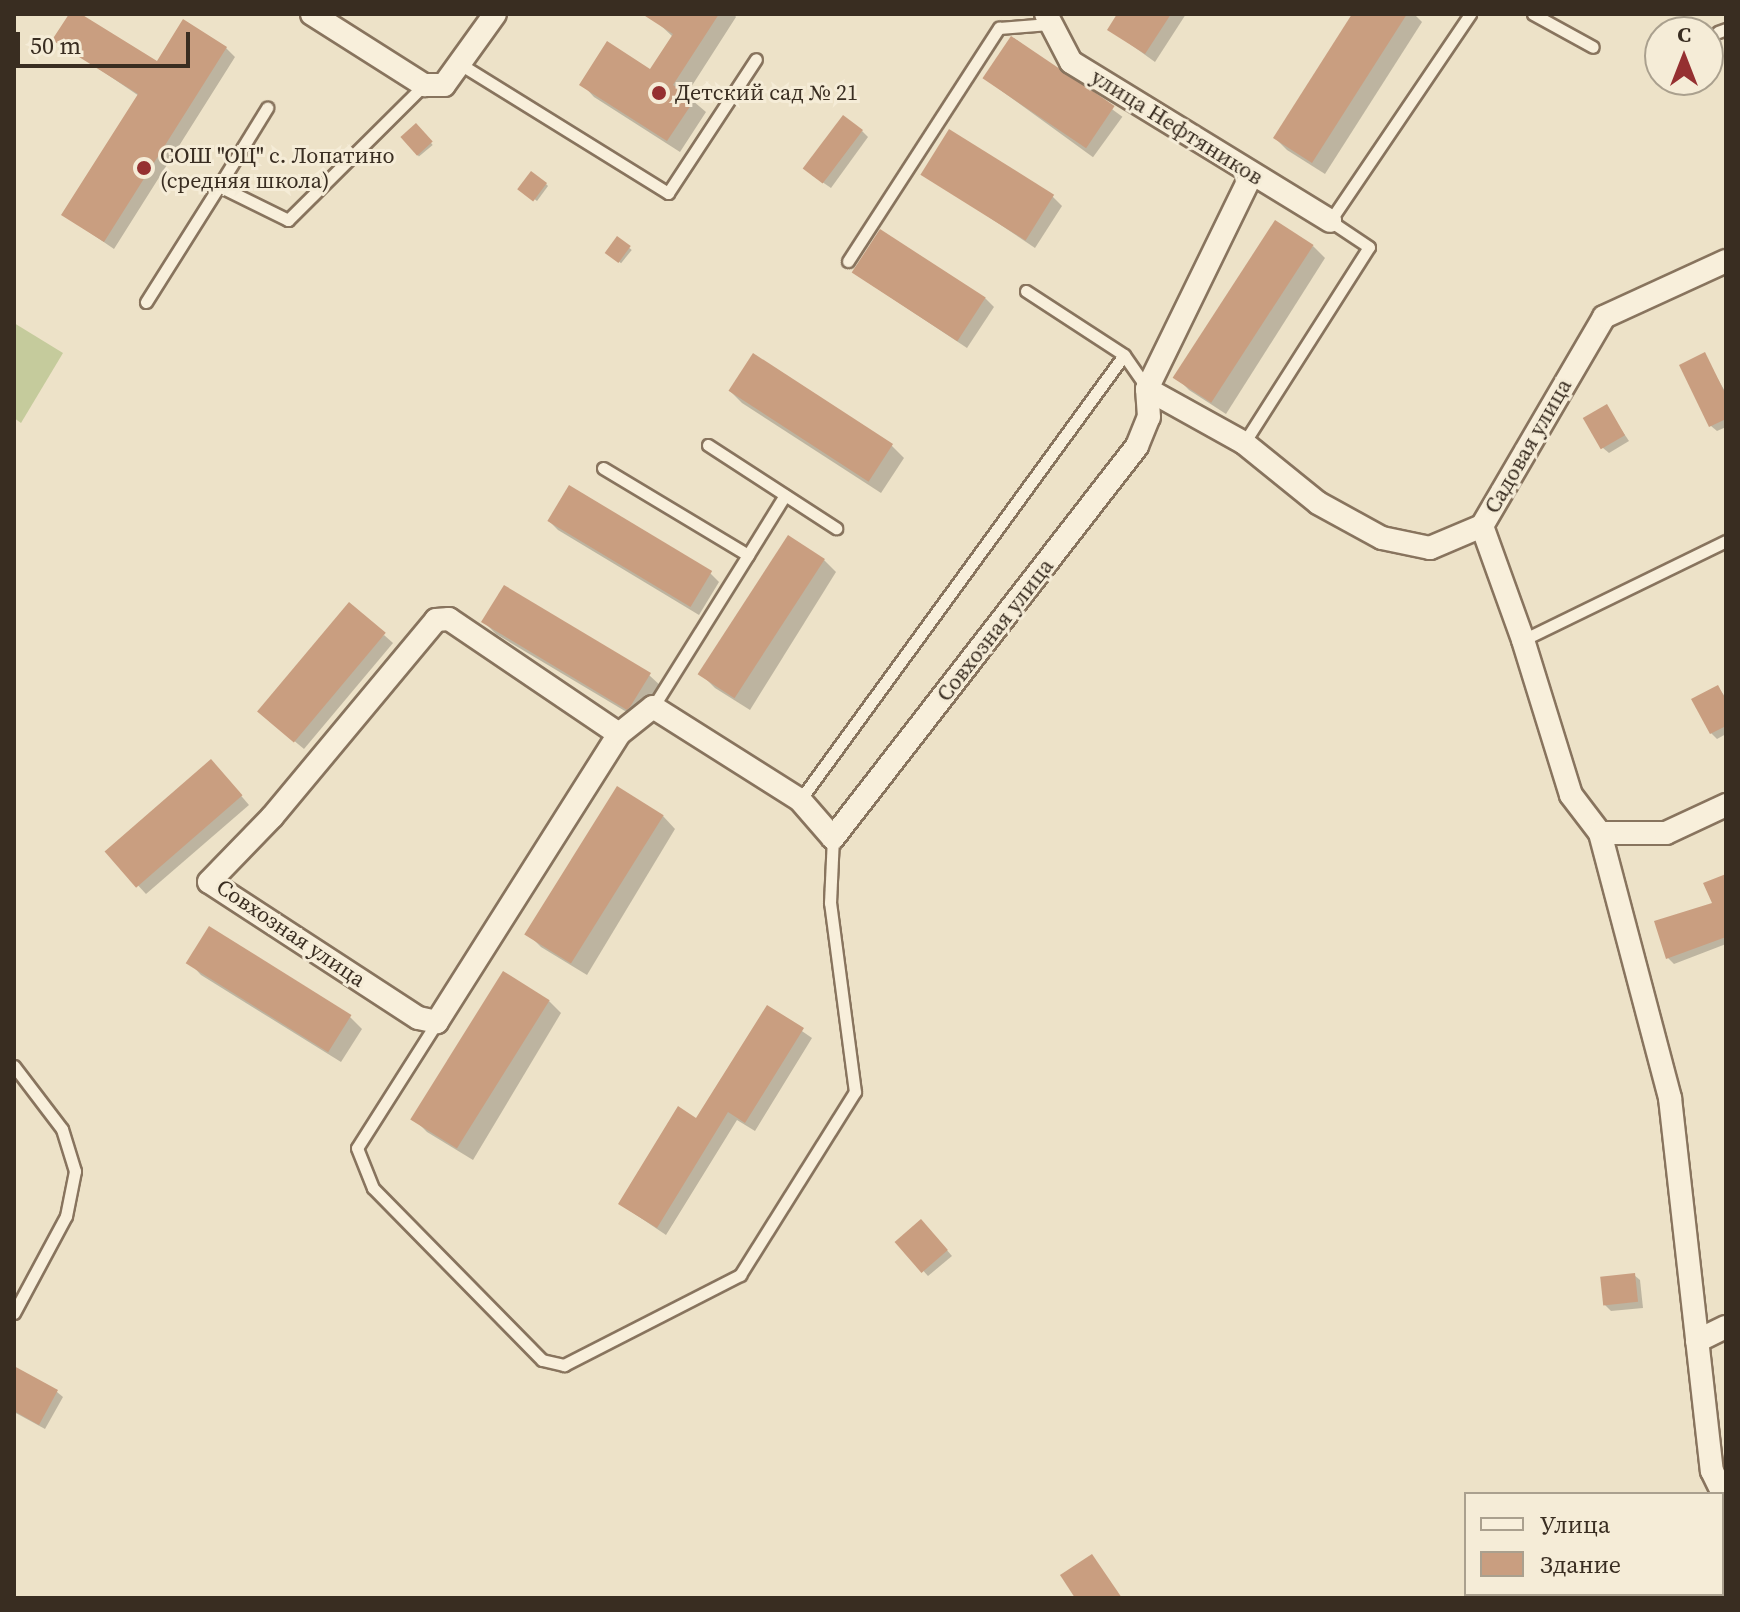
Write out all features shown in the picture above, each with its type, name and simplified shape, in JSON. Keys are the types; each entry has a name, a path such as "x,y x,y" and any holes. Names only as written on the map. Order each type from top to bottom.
{"street":[{"path":"312,14 424,85 444,85 495,14"},
{"name":"улица Нефтяников","path":"1050,17 1071,62 1330,221"},
{"name":"Совхозная улица","path":"833,838 1137,446 1149,417 1147,389 1252,174"},
{"name":"Садовая улица","path":"1147,389 1244,443 1318,503 1382,538 1430,548 1482,526 1604,317 1726,261"},
{"path":"1482,526 1523,640 1571,795 1600,833 1670,1098 1712,1471 1722,1492"},
{"name":"Совхозная улица","path":"437,1022 418,1018 209,882 272,817 436,620 449,619 619,734"},
{"path":"437,1022 619,734 653,707 800,800 833,838"},
{"path":"1600,833 1666,833 1726,805"},
{"path":"1697,1341 1726,1327"}],"lane":[{"path":"1244,443 1369,247 1330,221 1470,14"},
{"path":"1533,14 1593,47"},
{"path":"848,261 999,28 1050,17"},
{"path":"460,64 668,193 756,59"},
{"path":"219,186 288,220 424,85"},
{"path":"146,302 267,108"},
{"path":"1026,291 1124,355 1147,389"},
{"path":"800,800 1124,355"},
{"path":"708,445 836,528"},
{"path":"603,468 748,555"},
{"path":"653,707 785,495"},
{"path":"1523,640 1726,541"},
{"path":"437,1022 357,1148 373,1188 542,1360 564,1365 740,1275 855,1092 830,903 833,838"},
{"path":"14,1066 62,1129 75,1171 66,1216 14,1313"}],"green space":[{"path":"14,323 63,353 21,423 14,418"}],"building":[{"path":"69,14 81,14 157,61 183,19 227,47 104,242 61,215 138,94 52,40"},
{"path":"642,14 719,14 673,85 695,99 667,141 579,85 607,41 650,69 673,34"},
{"path":"1117,14 1171,14 1145,54 1107,30"},
{"path":"1352,14 1407,14 1312,163 1273,138"},
{"path":"1011,36 1115,106 1086,148 982,78"},
{"path":"843,115 863,130 823,184 803,169"},
{"path":"416,123 433,142 417,156 400,137"},
{"path":"949,129 1054,195 1026,241 920,175"},
{"path":"531,171 547,183 533,201 517,189"},
{"path":"1275,220 1314,245 1211,403 1173,378"},
{"path":"880,229 986,298 957,341 852,273"},
{"path":"617,236 631,246 618,263 605,253"},
{"path":"1705,352 1726,395 1726,419 1709,427 1679,365"},
{"path":"753,353 893,444 869,482 728,391"},
{"path":"1607,404 1625,435 1601,449 1583,418"},
{"path":"569,485 712,571 691,607 547,521"},
{"path":"788,535 825,559 734,698 698,674"},
{"path":"504,585 651,673 630,707 627,710 481,622"},
{"path":"349,602 386,633 294,742 257,712"},
{"path":"1718,685 1726,700 1726,726 1710,734 1691,699"},
{"path":"211,759 242,795 136,888 105,852"},
{"path":"617,786 664,815 571,964 524,934"},
{"path":"1726,874 1726,937 1666,959 1654,921 1712,903 1703,883"},
{"path":"209,926 351,1015 328,1052 186,963"},
{"path":"503,971 550,1000 457,1149 410,1119"},
{"path":"767,1005 804,1028 745,1123 728,1112 657,1228 618,1204 678,1106 696,1118"},
{"path":"921,1219 948,1250 921,1273 895,1242"},
{"path":"1635,1273 1638,1302 1603,1305 1600,1277"},
{"path":"14,1366 58,1390 39,1425 14,1411"},
{"path":"1092,1554 1122,1598 1075,1598 1060,1575"}],"place":[{"name":"Детский сад № 21","path":"659,93"},
{"name":"СОШ \"ОЦ\" с. Лопатино (средняя школа)","path":"144,168"}]}
